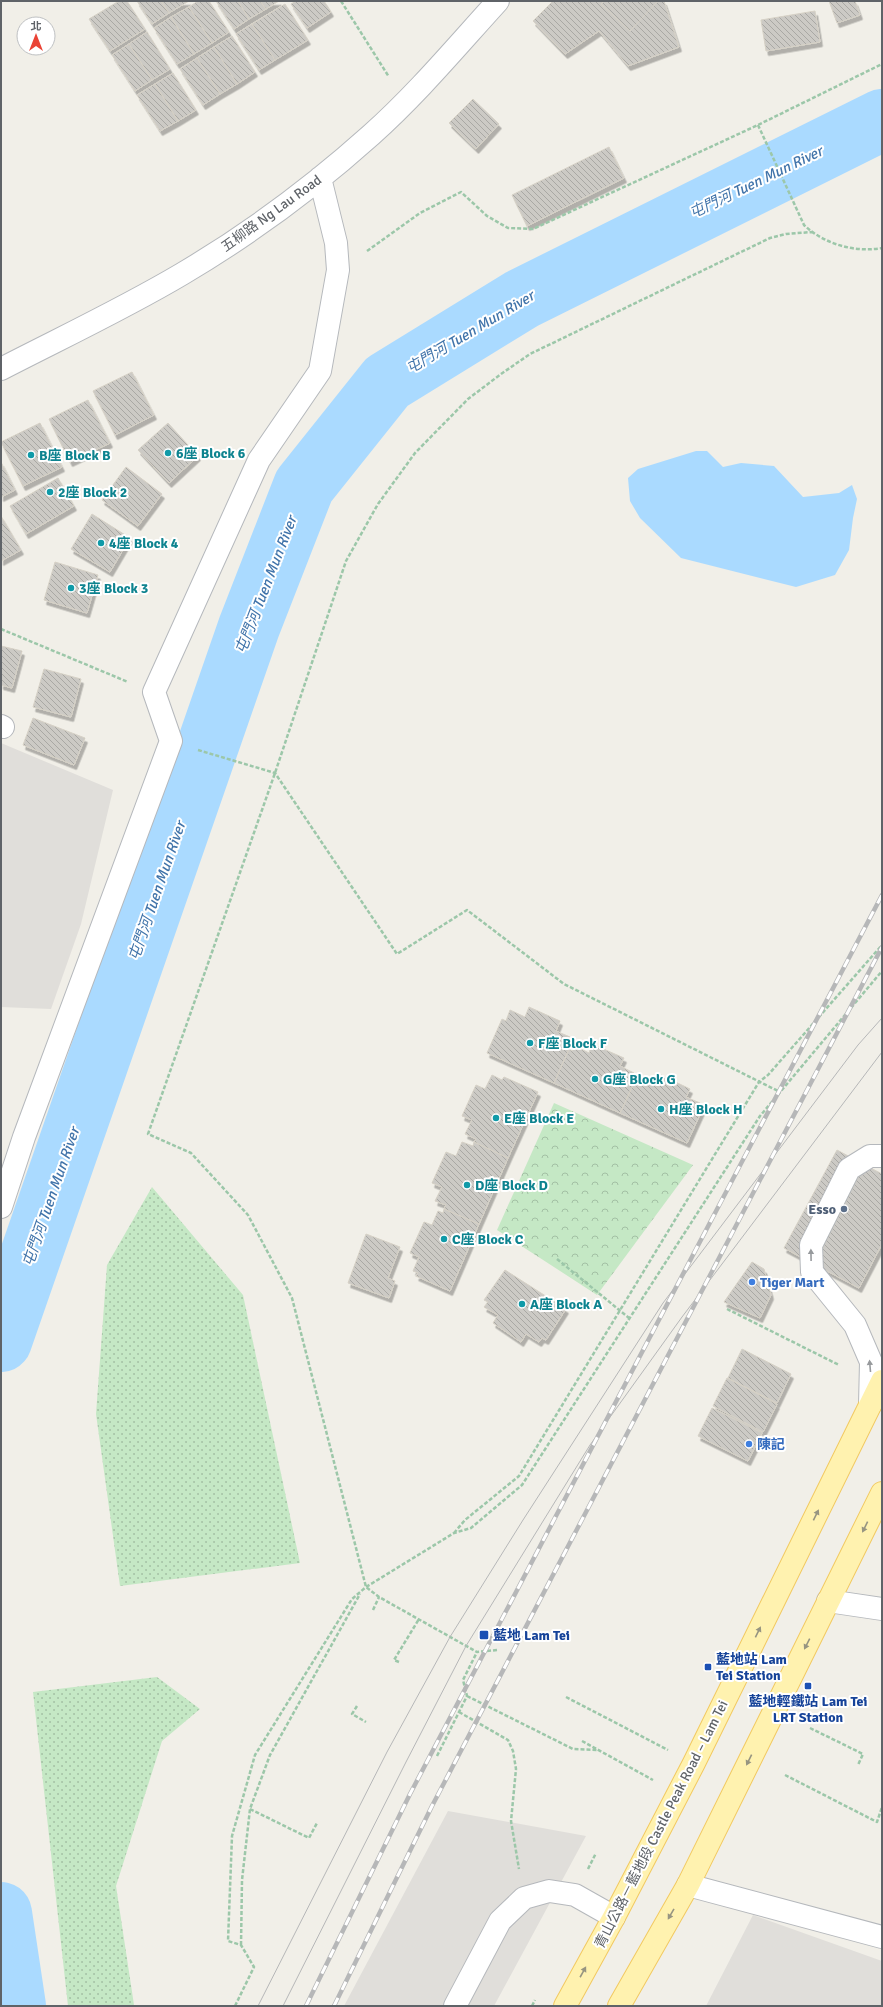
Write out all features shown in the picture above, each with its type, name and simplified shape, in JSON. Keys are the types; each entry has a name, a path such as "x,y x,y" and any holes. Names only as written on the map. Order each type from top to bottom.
{"main road":[{"name":"青山公路－藍地段 Castle Peak Road – Lam Tei","path":"565,2006 694,1763 882,1382"},
{"path":"619,2006 688,1885 882,1492"}],"street":[{"name":"五柳路 Ng Lau Road","path":"1,369 122,308 182,274 235,240 320,178 405,103 498,1"},
{"path":"1,1207 24,1137 171,741 154,692 259,460 320,371 338,270 336,243 320,178"},
{"path":"870,1405 871,1362 855,1325 812,1272 811,1245 849,1169 870,1156 882,1156"},
{"path":"828,1601 882,1609"},
{"path":"688,1885 882,1937"},
{"path":"455,2006 500,1921 524,1898 549,1891 575,1895 614,1916"}],"path":[{"path":"341,1 405,103"},
{"path":"338,270 420,213 461,192 487,216 508,228 533,229 758,125 882,64"},
{"path":"758,125 804,225 812,232 831,243 855,249 882,248"},
{"path":"497,1650 477,1652 380,1597 366,1587 292,1298 248,1215 190,1153 148,1134 275,773 346,561 378,504 415,453 468,399 530,354 770,238 786,234 812,232"},
{"path":"1,629 154,692"},
{"path":"192,748 275,773 397,954 467,910 564,984 780,1092"},
{"path":"454,1533 465,1520 519,1476 759,1082 768,1075 882,945"},
{"path":"241,1945 228,1941 232,1836 256,1755 352,1599 366,1587 454,1533 471,1528 522,1485 760,1116 882,970"},
{"path":"557,1259 629,1318"},
{"path":"726,1309 842,1366"},
{"path":"235,2006 254,1968 241,1945 242,1880 250,1809 270,1755 357,1602 360,1593"},
{"path":"373,1610 380,1597"},
{"path":"399,1662 394,1660 419,1619"},
{"path":"438,1756 467,1696 462,1680 477,1652"},
{"path":"467,1696 573,1749 599,1750"},
{"path":"566,1697 694,1763"},
{"path":"357,1706 352,1714 366,1722"},
{"path":"459,1712 476,1720 508,1740 513,1751 516,1769 511,1821 524,1898"},
{"path":"810,1728 863,1754 858,1765"},
{"path":"582,1741 678,1793"},
{"path":"785,1775 877,1822 882,1807"},
{"path":"250,1809 309,1838 317,1823"}],"shaded area":[{"path":"1,743 113,790 81,924 51,1009 1,1007"},
{"path":"448,1811 586,1836 494,2006 344,2006"},
{"path":"753,1915 882,1961 882,2006 706,2006"}],"green space":[{"path":"554,1103 693,1165 597,1295 497,1230"},
{"path":"152,1187 243,1295 300,1563 120,1586 96,1414 107,1265"},
{"path":"157,1677 200,1709 162,1741 116,1886 134,2005 68,2006 33,1692"}],"water":[{"path":"696,451 707,451 723,467 741,463 774,466 803,497 839,493 852,485 857,499 849,550 835,575 796,587 681,558 640,518 630,501 628,478 638,469"}],"building":[{"path":"119,1 127,1 145,29 110,51 89,19"},
{"path":"137,1 161,1 169,13 152,24"},
{"path":"161,1 189,1 169,13"},
{"path":"198,1 209,1 229,32 212,43 189,7"},
{"path":"216,1 238,1 249,19 234,29"},
{"path":"238,1 260,1 266,9 249,19"},
{"path":"260,1 279,1 266,9"},
{"path":"296,1 324,1 331,12 307,28 291,4"},
{"path":"553,1 664,1 679,47 628,66 599,31 565,54 533,21"},
{"path":"604,1 658,1 630,31 601,4"},
{"path":"829,1 855,1 860,15 837,23"},
{"path":"285,4 308,40 275,60 252,24"},
{"path":"189,7 212,43 194,54 171,17"},
{"path":"815,11 820,42 766,51 761,20"},
{"path":"171,17 194,54 177,64 154,28"},
{"path":"252,24 275,60 259,70 236,34"},
{"path":"147,32 170,69 152,80 129,44"},
{"path":"232,36 255,72 237,84 214,47"},
{"path":"129,44 152,80 135,91 112,55"},
{"path":"214,47 237,84 220,94 197,58"},
{"path":"197,58 220,94 203,105 180,69"},
{"path":"173,73 196,110 178,121 155,84"},
{"path":"155,84 178,121 160,131 137,95"},
{"path":"473,99 499,124 476,149 449,123"},
{"path":"609,147 624,178 527,226 512,195"},
{"path":"132,372 154,415 115,435 93,391"},
{"path":"88,400 110,443 70,462 49,419"},
{"name":"B座 Block B","path":"40,423 62,467 23,486 1,442"},
{"name":"6座 Block 6","path":"168,423 198,456 169,483 138,450"},
{"path":"1,462 15,490 1,497"},
{"path":"126,467 162,494 138,526 102,500"},
{"name":"2座 Block 2","path":"58,478 74,506 26,534 10,506"},
{"name":"4座 Block 4","path":"92,514 130,538 110,572 71,549"},
{"path":"1,516 21,550 1,561"},
{"name":"3座 Block 3","path":"55,562 98,575 87,613 44,600"},
{"path":"1,646 22,651 12,688 1,685"},
{"path":"44,669 81,679 71,717 33,707"},
{"path":"33,718 85,738 74,765 23,745"},
{"name":"F座 Block F","path":"529,1007 560,1021 556,1031 570,1037 565,1048 569,1049 554,1083 487,1053 502,1019 506,1021 510,1010 525,1017"},
{"name":"G座 Block G","path":"592,1044 624,1058 620,1066 634,1073 632,1078 636,1079 620,1113 554,1083 569,1049 572,1051 575,1046 589,1053"},
{"name":"H座 Block H","path":"659,1074 690,1089 686,1097 700,1103 698,1108 702,1110 687,1143 620,1113 636,1079 639,1081 641,1076 655,1082"},
{"name":"E座 Block E","path":"492,1075 502,1080 504,1077 538,1092 508,1158 474,1142 476,1139 465,1134 472,1120 462,1116 476,1085 485,1089"},
{"name":"D座 Block D","path":"462,1142 473,1146 474,1142 508,1158 479,1224 444,1209 446,1205 435,1201 442,1187 432,1183 446,1152 456,1156"},
{"name":"Esso","path":"837,1150 882,1174 882,1244 859,1288 784,1248"},
{"name":"C座 Block C","path":"444,1209 479,1224 450,1291 416,1276 418,1273 413,1271 419,1257 410,1253 424,1222 432,1225 438,1211 443,1213"},
{"path":"366,1234 400,1247 388,1278 395,1281 389,1298 348,1283"},
{"name":"Tiger Mart","path":"752,1262 764,1269 771,1295 760,1318 724,1302"},
{"name":"A座 Block A","path":"505,1270 566,1309 546,1340 542,1338 539,1342 526,1334 521,1342 493,1323 498,1315 484,1307 488,1302 484,1300"},
{"path":"742,1349 791,1374 777,1403 728,1378"},
{"path":"727,1378 777,1404 763,1432 713,1406"},
{"path":"712,1408 762,1433 748,1461 698,1436"}],"waterway":[{"name":"屯門河 Tuen Mun River","path":"1,1341 249,627 304,486 387,382 522,299 882,120"},
{"name":"屯門河 Tuen Mun River","path":"1,1913 15,2006"}],"tram line":[{"path":"258,2006 387,1752 450,1637 523,1520 663,1303 858,1045 882,1018"},
{"path":"283,2006 466,1646 590,1445 682,1317 882,1052"}],"railway":[{"path":"306,2006 410,1794 882,895"},
{"path":"334,2006 432,1806 882,947"}],"place":[{"name":"6座 Block 6","path":"168,453"},
{"name":"B座 Block B","path":"31,455"},
{"name":"2座 Block 2","path":"50,492"},
{"name":"4座 Block 4","path":"101,543"},
{"name":"3座 Block 3","path":"71,588"},
{"name":"F座 Block F","path":"530,1043"},
{"name":"G座 Block G","path":"595,1079"},
{"name":"H座 Block H","path":"661,1109"},
{"name":"E座 Block E","path":"496,1118"},
{"name":"D座 Block D","path":"467,1185"},
{"name":"Esso","path":"844,1209"},
{"name":"C座 Block C","path":"444,1239"},
{"name":"Tiger Mart","path":"752,1282"},
{"name":"A座 Block A","path":"522,1304"},
{"name":"陳記","path":"749,1444"},
{"name":"藍地 Lam Tei","path":"484,1635"},
{"name":"藍地站 Lam Tei Station","path":"708,1667"},
{"name":"藍地輕鐵站 Lam Tei LRT Station","path":"808,1686"}]}
